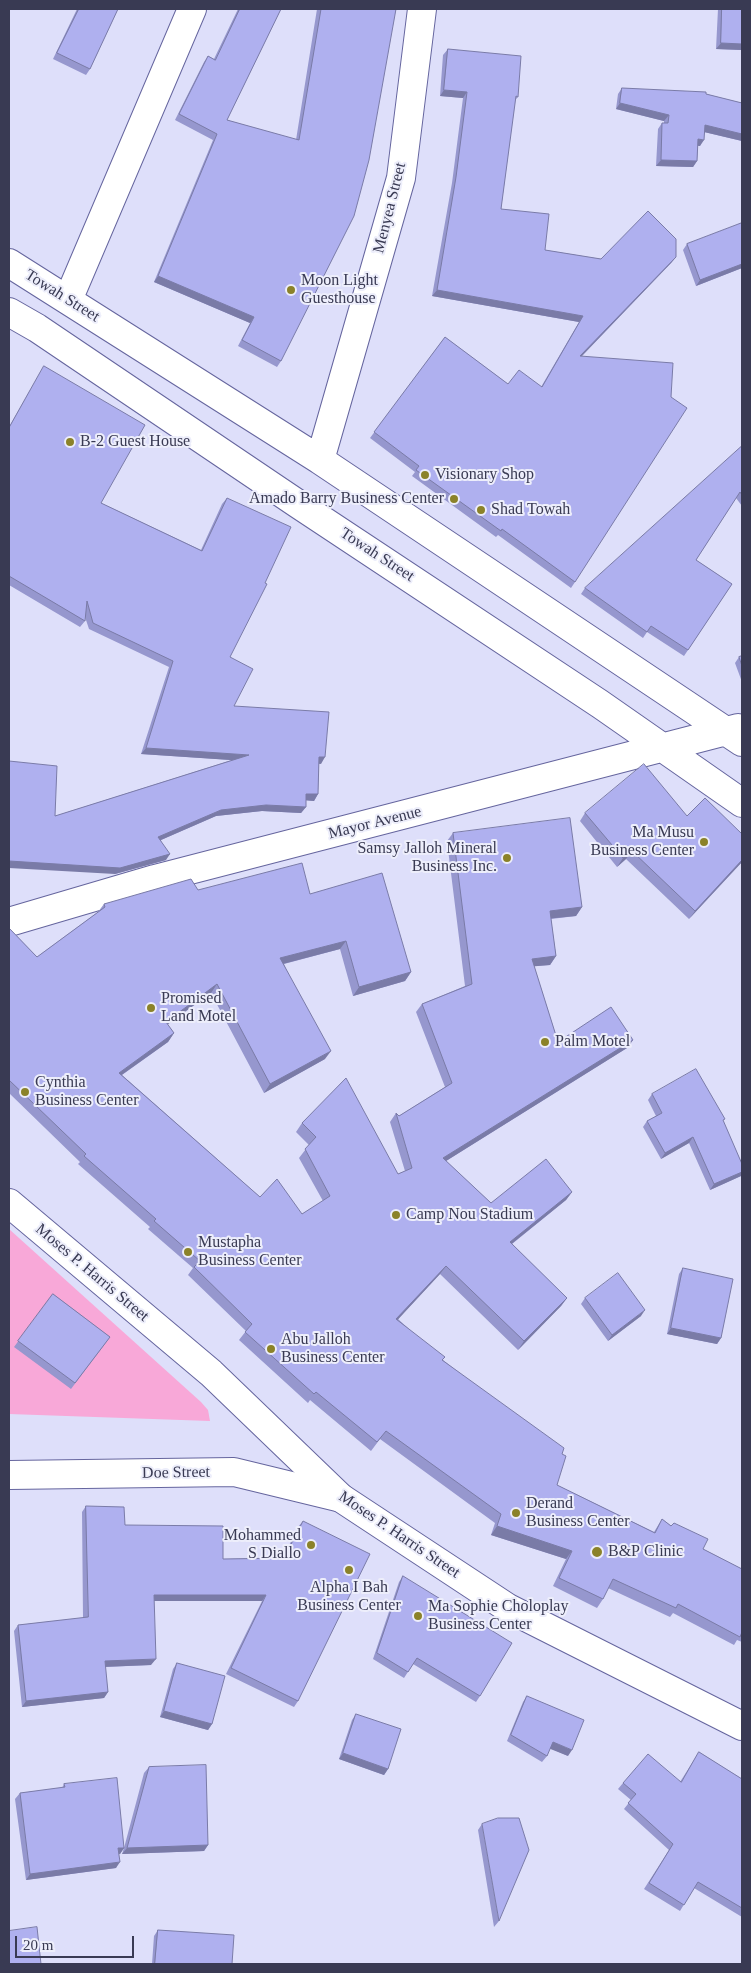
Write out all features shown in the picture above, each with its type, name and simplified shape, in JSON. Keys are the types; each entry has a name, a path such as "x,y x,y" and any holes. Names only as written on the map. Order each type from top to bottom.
{"main road":[{"path":"68,300 192,9"},
{"name":"Menyea Street","path":"320,460 401,178 422,9"},
{"name":"Towah Street","path":"9,263 320,460 737,734"},
{"name":"Towah Street","path":"9,312 37,328 600,704 742,803"},
{"name":"Mayor Avenue","path":"9,922 155,879 664,749 737,734"},
{"name":"Moses P. Harris Street","path":"9,1203 211,1373 340,1498 508,1608 742,1726"},
{"name":"Doe Street","path":"9,1475 234,1472 340,1498"}],"shaded area":[{"path":"9,1229 201,1402 208,1410 210,1421 9,1414"}],"building":[{"path":"79,9 118,9 90,69 57,53"},
{"path":"240,9 281,9 227,120 299,140 321,9 396,9 369,160 354,216 281,361 242,340 254,317 158,276 217,134 179,114 208,56 215,60"},
{"path":"722,9 742,9 742,44 721,43"},
{"path":"448,49 521,56 518,97 516,96 501,209 549,214 545,250 601,259 648,211 676,239 676,257 580,356 673,363 671,397 687,408 575,582 416,470 419,466 374,432 445,337 508,384 519,370 542,387 583,316 437,290 456,177 467,92 444,90"},
{"path":"622,88 706,92 706,94 742,103 742,134 705,125 704,140 698,139 697,161 661,160 662,123 668,123 669,115 620,103"},
{"path":"742,223 742,264 700,280 687,244"},
{"path":"44,366 145,425 101,503 202,551 227,498 291,527 265,583 267,584 230,657 253,669 234,706 329,712 325,757 319,757 318,794 306,794 306,807 266,805 221,810 158,837 170,854 120,868 9,861 9,761 57,766 55,816 249,755 146,748 173,661 93,623 87,601 85,621 9,576 9,428"},
{"path":"742,446 742,495 740,492 696,560 732,584 688,650 651,626 647,632 585,588"},
{"path":"644,764 687,816 705,798 742,834 742,860 695,911 632,851 623,858 585,813"},
{"path":"570,818 582,907 550,911 556,956 532,959 558,1042 611,1007 633,1040 443,1158 491,1203 546,1159 572,1192 510,1242 567,1298 524,1341 446,1266 396,1319 445,1357 442,1360 564,1448 562,1454 566,1456 557,1485 655,1533 662,1519 671,1526 674,1523 708,1539 703,1549 742,1569 742,1632 740,1637 678,1604 676,1608 613,1579 603,1599 559,1578 572,1551 497,1526 501,1514 386,1431 377,1442 316,1392 314,1394 245,1332 252,1324 194,1267 200,1261 154,1221 156,1219 84,1156 86,1154 9,1080 9,928 37,957 105,907 104,904 191,879 198,890 302,863 310,894 382,873 411,972 359,987 346,941 280,958 331,1051 270,1084 217,984 166,1022 174,1033 119,1073 260,1197 277,1179 302,1214 330,1196 305,1149 316,1137 302,1123 346,1078 398,1174 412,1168 396,1113 399,1116 452,1083 422,1004 472,984 453,833"},
{"path":"696,1069 725,1119 723,1120 742,1164 742,1172 714,1184 693,1137 665,1153 647,1121 662,1113 652,1094"},
{"path":"683,1268 733,1279 721,1338 671,1328"},
{"path":"618,1273 645,1310 612,1335 585,1298"},
{"path":"53,1294 110,1337 75,1383 18,1341"},
{"path":"86,1506 124,1507 125,1525 223,1526 223,1559 284,1558 303,1521 370,1554 298,1701 231,1668 266,1595 154,1595 156,1659 105,1661 108,1692 26,1701 18,1625 88,1617"},
{"path":"403,1576 512,1643 480,1696 417,1658 408,1672 377,1653"},
{"path":"177,1663 225,1676 212,1724 164,1711"},
{"path":"527,1696 584,1720 572,1750 553,1742 547,1756 511,1735"},
{"path":"356,1714 401,1729 388,1769 343,1753"},
{"path":"699,1752 742,1779 742,1908 698,1882 684,1905 649,1883 673,1844 628,1803 636,1794 623,1783 648,1754 681,1782"},
{"path":"206,1765 208,1845 127,1848 149,1767"},
{"path":"117,1778 124,1848 118,1848 120,1862 30,1874 20,1793 65,1787 64,1784"},
{"path":"498,1818 519,1818 529,1850 499,1921 482,1824"},
{"path":"37,1927 41,1964 9,1964 9,1931"},
{"path":"158,1930 234,1935 232,1964 155,1964"}],"place":[{"name":"Moon Light Guesthouse","path":"291,290"},
{"name":"B-2 Guest House","path":"70,442"},
{"name":"Visionary Shop","path":"425,475"},
{"name":"Amado Barry Business Center","path":"454,499"},
{"name":"Shad Towah","path":"481,510"},
{"name":"Ma Musu Business Center","path":"704,842"},
{"name":"Samsy Jalloh Mineral Business Inc.","path":"507,858"},
{"name":"Promised Land Motel","path":"151,1008"},
{"name":"Palm Motel","path":"545,1042"},
{"name":"Cynthia Business Center","path":"25,1092"},
{"name":"Camp Nou Stadium","path":"396,1215"},
{"name":"Mustapha Business Center","path":"188,1252"},
{"name":"Abu Jalloh Business Center","path":"271,1349"},
{"name":"Derand Business Center","path":"516,1513"},
{"name":"Mohammed S Diallo","path":"311,1545"},
{"name":"B&P Clinic","path":"597,1552"},
{"name":"Alpha I Bah Business Center","path":"349,1570"},
{"name":"Ma Sophie Choloplay Business Center","path":"418,1616"}]}
